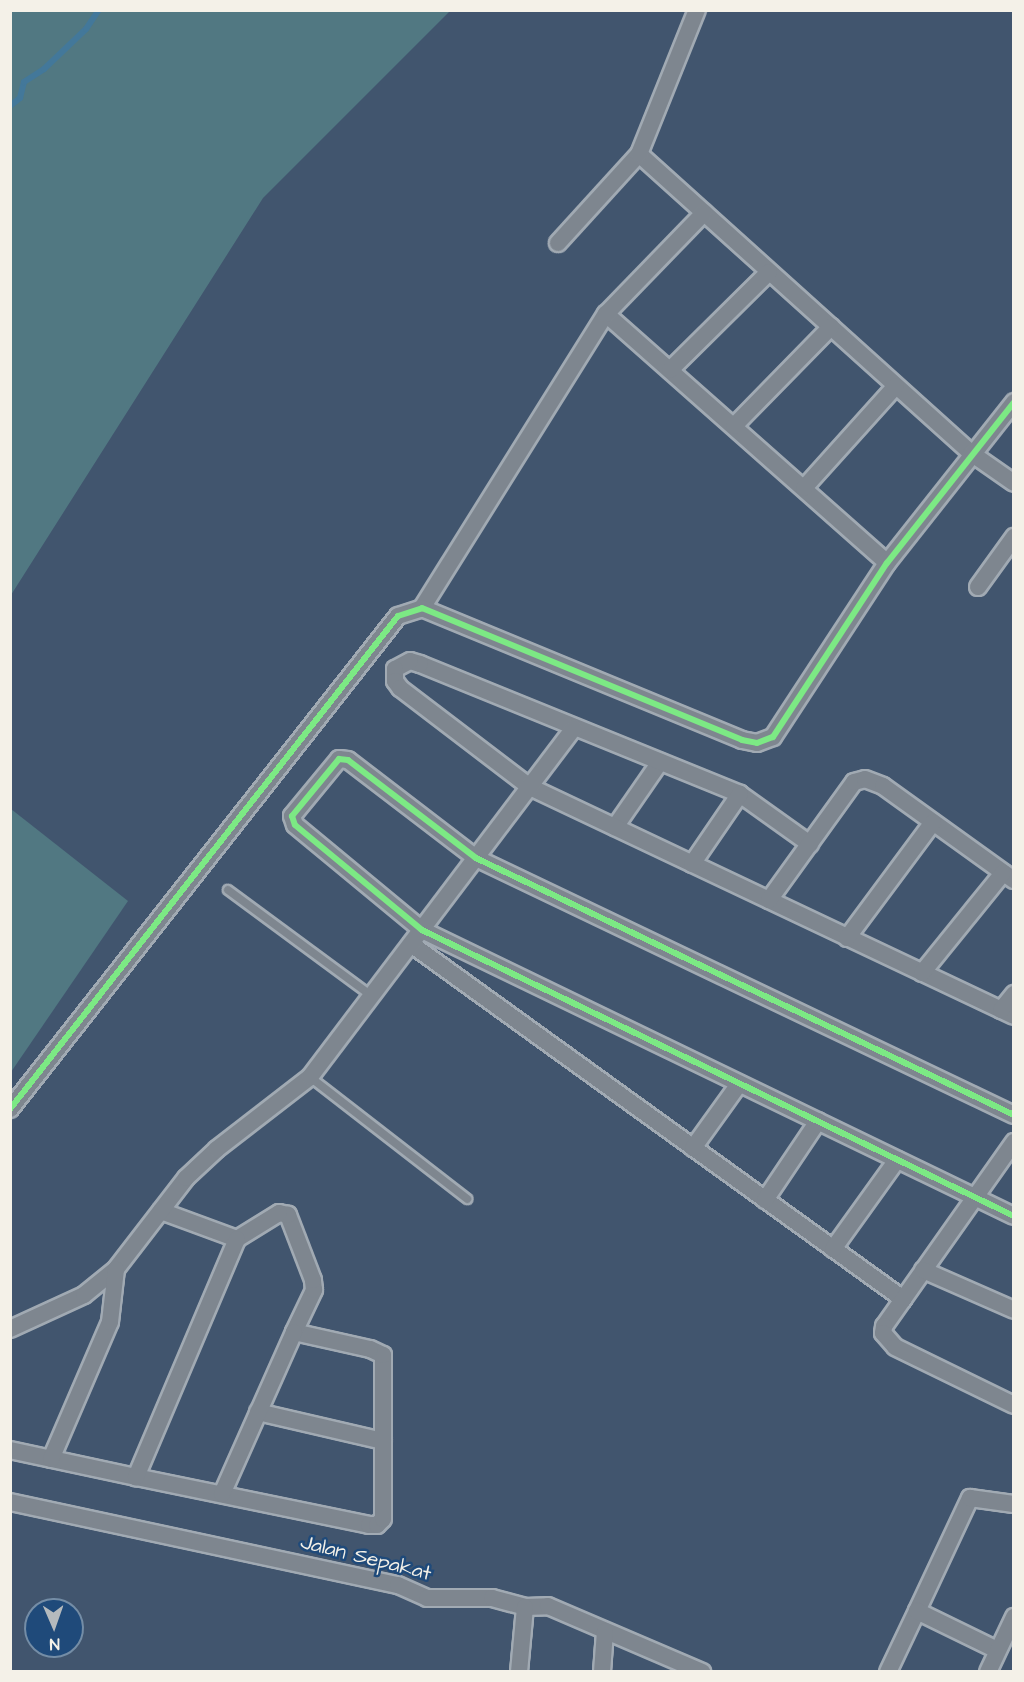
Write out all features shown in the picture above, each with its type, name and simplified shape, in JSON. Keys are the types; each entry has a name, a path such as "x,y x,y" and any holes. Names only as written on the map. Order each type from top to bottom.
{"street":[{"path":"558,243 639,154 697,10"},
{"path":"639,154 971,453 1014,483"},
{"path":"10,1109 398,616 422,608 606,314 704,213"},
{"path":"670,370 769,272"},
{"path":"606,314 887,563"},
{"path":"734,426 831,327"},
{"path":"804,488 896,386"},
{"path":"422,608 757,742 773,737 786,722 887,563 971,453 1006,422 1014,402"},
{"path":"978,587 1014,537"},
{"path":"810,844 740,794 420,664 410,661 394,669 395,681 400,688 530,787 1007,1013 1014,994"},
{"path":"10,1329 84,1295 116,1269 186,1178 217,1149 310,1077 574,728"},
{"path":"1014,1115 476,858 348,760 339,759 295,811 295,825 422,930 1014,1216"},
{"path":"615,827 660,762"},
{"path":"769,900 854,782 865,779 883,786 1008,877 922,973"},
{"path":"692,864 740,794"},
{"path":"847,938 933,822"},
{"path":"411,944 903,1299"},
{"path":"693,1148 740,1084"},
{"path":"765,1200 818,1122"},
{"path":"1014,1142 884,1326 888,1340 1014,1405"},
{"path":"833,1248 897,1160"},
{"path":"161,1211 237,1239"},
{"path":"136,1477 237,1239 279,1213 288,1215 294,1223 314,1290 222,1494"},
{"path":"51,1459 110,1322 116,1269"},
{"path":"923,1270 1014,1310"},
{"path":"10,1450 377,1525 383,1519 383,1355 294,1332"},
{"path":"258,1412 383,1441"},
{"path":"888,1671 970,1498 1014,1504"},
{"name":"Jalan Sepakat","path":"10,1502 398,1585 427,1598 492,1598 525,1607 548,1606 694,1670"},
{"path":"519,1671 525,1607"},
{"path":"917,1611 998,1650"},
{"path":"988,1671 1014,1617"},
{"path":"602,1671 605,1631"}],"lane":[{"path":"228,890 372,996"},
{"path":"310,1077 467,1199"}],"green space":[{"path":"451,10 263,198 11,595 11,11"},
{"path":"11,809 128,901 11,1072"}],"waterway":[{"path":"10,106 20,98 24,82 44,69 86,29 99,10"}],"cycle path":[{"path":"10,1109 398,616 422,608 742,740 757,743 773,737 887,563 1014,402"},
{"path":"1014,1115 476,858 348,760 339,759 292,816 295,825 422,930 1014,1216"}]}
